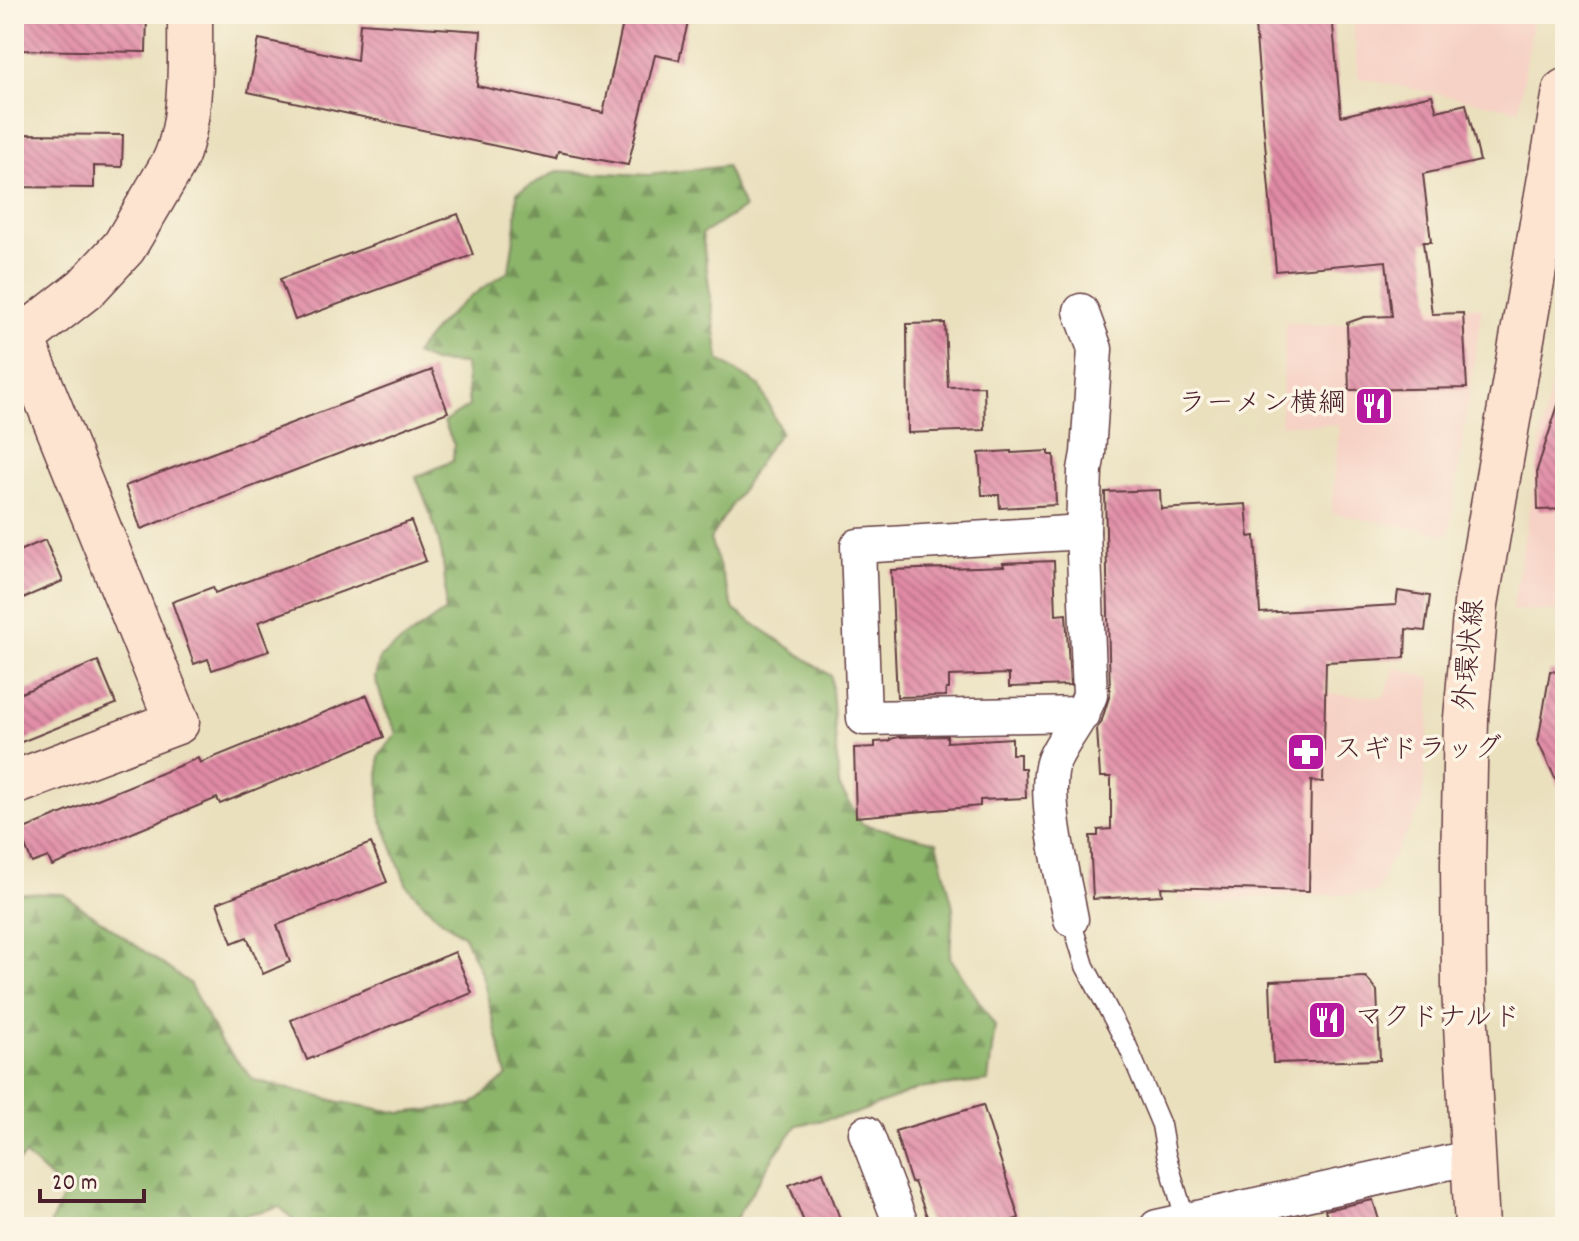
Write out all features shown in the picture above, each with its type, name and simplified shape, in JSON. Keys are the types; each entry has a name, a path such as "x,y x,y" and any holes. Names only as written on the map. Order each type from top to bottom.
{"street":[{"path":"14,783 177,722 18,340 86,288 124,247 173,164 178,153 189,94 190,14"},
{"name":"外環状線","path":"1477,1227 1464,988 1466,718 1476,604 1565,91"},
{"path":"1071,919 1049,786 1054,760 1083,714 1090,695 1083,532 1095,349 1081,311"},
{"path":"1083,532 858,546 864,718 1083,714"},
{"path":"866,1133 902,1227"},
{"path":"1176,1224 1473,1157"}],"lane":[{"path":"1071,919 1085,966 1128,1047 1161,1125 1176,1224"}],"shaded area":[{"path":"1352,14 1534,14 1519,110 1358,78"},
{"name":"ラーメン横綱","path":"1482,307 1449,535 1331,513 1339,425 1280,424 1286,321 1318,325 1347,323 1385,308"},
{"path":"1565,313 1565,612 1512,610 1545,415"},
{"name":"スギドラッグ","path":"1396,667 1432,679 1422,806 1386,868 1377,893 1178,901 1189,697 1223,687 1383,697"}],"green space":[{"path":"726,166 744,208 702,234 719,360 760,386 781,432 710,539 734,610 831,676 839,786 862,824 937,842 953,907 950,957 995,1026 988,1081 918,1089 854,1114 797,1125 735,1220 723,1227 301,1227 280,1207 244,1215 236,1227 49,1227 65,1192 25,1155 14,1166 14,893 63,894 189,983 220,1041 254,1080 340,1102 401,1113 471,1105 507,1076 482,975 464,936 436,916 407,886 380,815 379,756 397,733 375,678 380,657 445,611 445,575 439,542 416,477 453,461 454,445 444,422 469,406 465,364 433,362 415,354 458,307 509,271 517,192 558,171 649,175"}],"building":[{"path":"14,14 147,14 146,52 14,50"},
{"path":"625,14 690,14 679,60 655,55 628,165 558,152 556,159 248,92 259,39 357,60 360,23 481,31 477,86 603,113"},
{"path":"1254,14 1332,14 1341,116 1432,95 1437,111 1466,104 1480,161 1423,174 1431,242 1423,242 1432,314 1463,313 1467,388 1349,390 1347,323 1364,317 1392,316 1386,261 1276,271"},
{"path":"14,134 123,135 122,167 94,166 94,188 14,187"},
{"path":"458,214 473,255 295,320 280,279"},
{"path":"945,323 948,387 984,386 985,430 908,433 907,324"},
{"path":"432,370 448,412 141,529 125,486"},
{"path":"1559,402 1565,403 1565,509 1538,510 1537,470"},
{"path":"1049,451 1049,455 1054,455 1056,505 1000,508 999,495 982,495 979,453"},
{"path":"1160,490 1161,509 1246,504 1249,537 1255,536 1260,613 1396,605 1398,591 1430,596 1425,631 1406,629 1405,658 1326,662 1323,782 1311,781 1309,891 1161,887 1162,895 1093,899 1090,836 1098,836 1098,830 1111,829 1111,777 1100,777 1097,728 1110,694 1105,492"},
{"path":"411,521 426,561 258,622 269,651 212,670 208,659 194,664 172,602 213,587 215,593"},
{"path":"45,540 63,581 14,602 14,553"},
{"path":"1054,561 1056,615 1066,614 1070,685 1009,687 1009,674 949,676 946,696 897,697 891,570"},
{"path":"98,661 116,704 14,745 14,696"},
{"path":"1550,671 1565,673 1565,799 1538,742"},
{"path":"367,695 384,737 220,804 217,798 52,866 48,857 32,863 19,831 198,758 200,763"},
{"path":"947,736 947,742 1012,738 1012,754 1020,754 1020,768 1025,768 1026,798 980,800 980,806 856,817 854,748 875,747 875,742 899,737"},
{"path":"371,843 387,882 277,925 290,962 263,974 247,937 232,943 217,903"},
{"path":"455,952 472,993 307,1060 291,1020"},
{"path":"1366,977 1377,991 1380,1060 1273,1063 1270,981"},
{"path":"983,1105 1019,1218 996,1227 931,1227 914,1182 911,1183 895,1131"},
{"path":"823,1172 843,1227 806,1227 789,1185"},
{"path":"1373,1200 1381,1227 1330,1227 1325,1210"}],"place":[{"name":"ラーメン横綱","path":"1374,406"},
{"name":"スギドラッグ","path":"1306,752"},
{"name":"マクドナルド","path":"1327,1020"}]}
